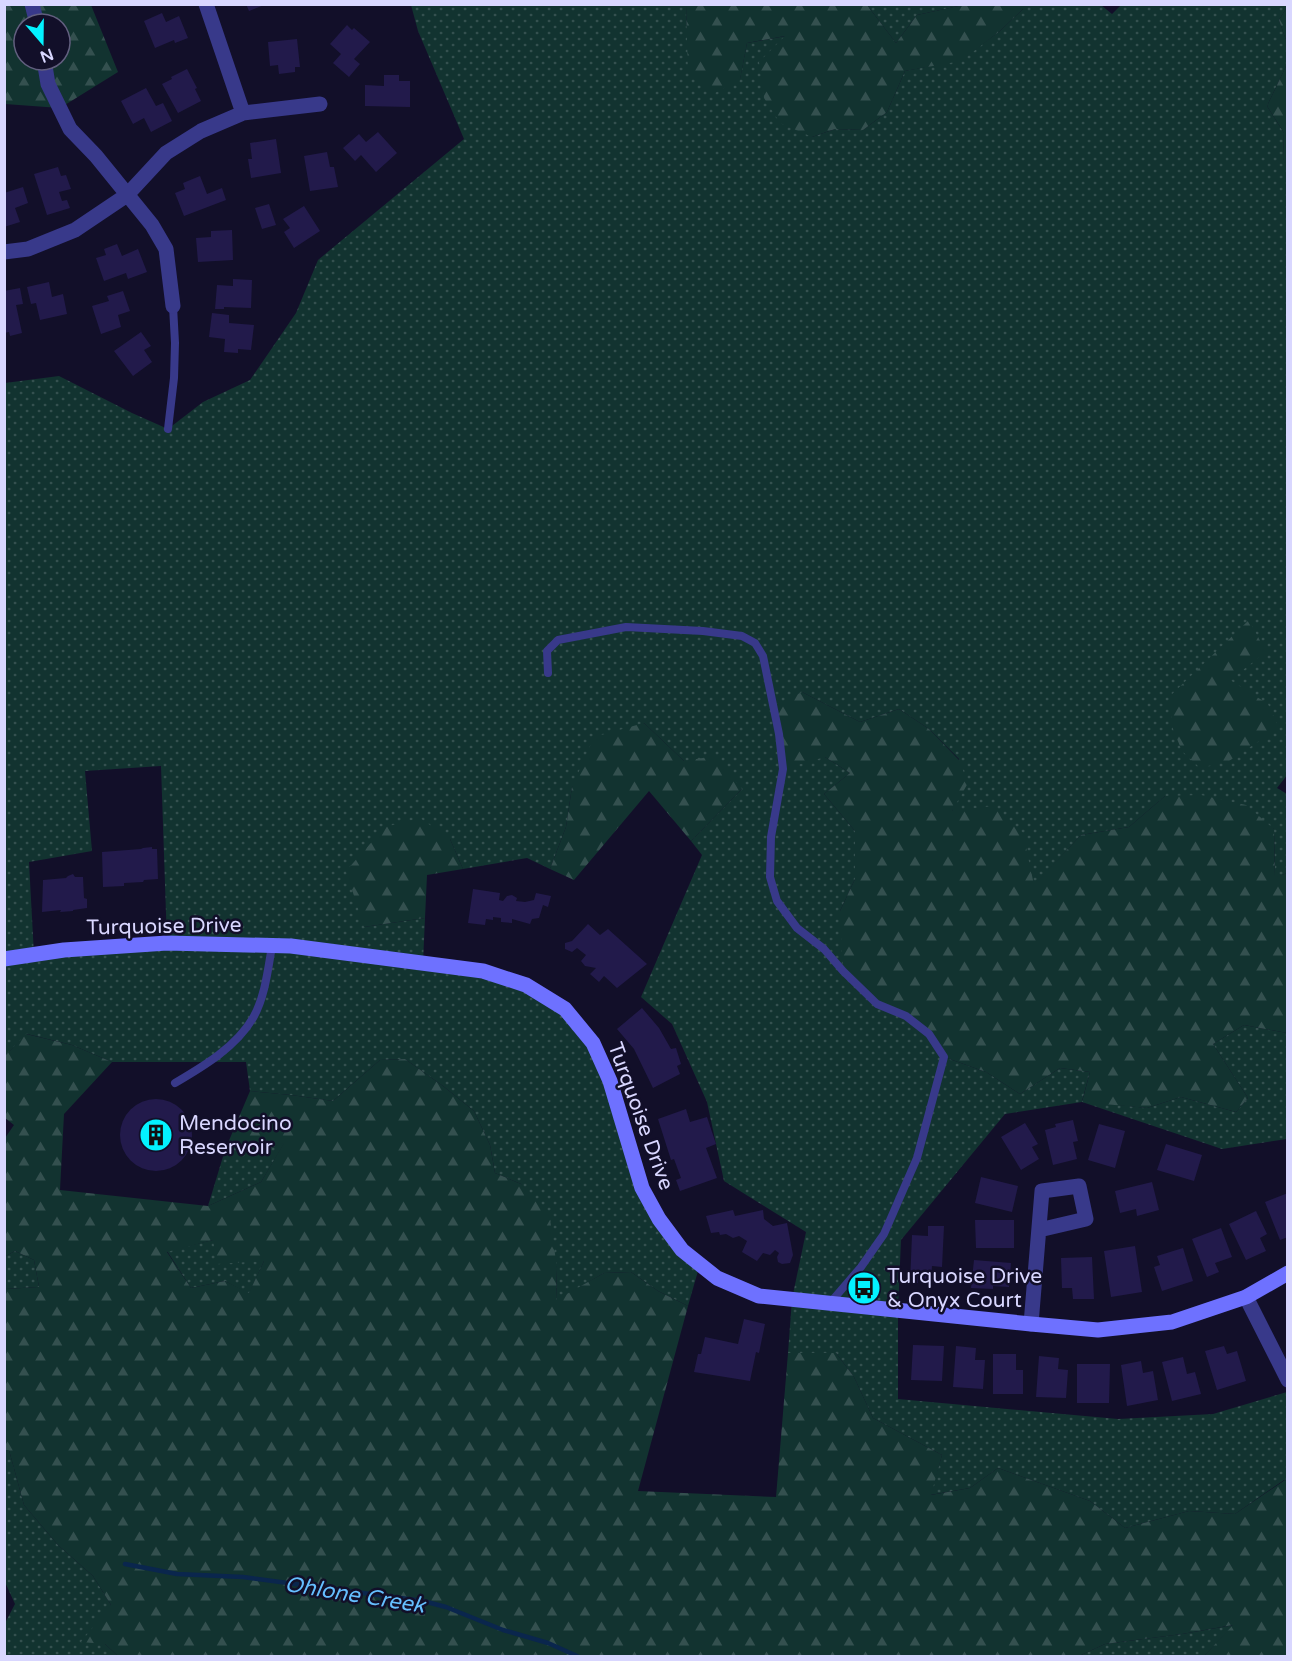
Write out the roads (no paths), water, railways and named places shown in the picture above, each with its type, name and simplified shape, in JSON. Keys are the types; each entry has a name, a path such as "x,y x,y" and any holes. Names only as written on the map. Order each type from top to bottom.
{"street":[{"path":"206,4 243,113"},
{"path":"46,72 48,84 70,129 96,156 152,225 166,249 173,306"},
{"path":"4,252 28,249 75,230 127,195 166,153 201,131 243,113 320,104"},
{"name":"Turquoise Drive","path":"4,959 64,950 167,943 291,946 483,971 526,985 565,1009 593,1043 610,1080 642,1188 659,1219 682,1250 717,1278 759,1296 1098,1330 1172,1322 1246,1297 1287,1273"},
{"path":"1031,1324 1039,1230"},
{"path":"1246,1297 1287,1380"}],"lane":[{"path":"168,429 176,343 173,306"},
{"path":"548,673 547,651 558,640 626,627 722,633 742,636 755,643 763,656 779,734 783,769 771,837 770,877 777,901 797,928 824,948 843,971 878,1004 906,1016 929,1034 944,1057 917,1158 884,1234 861,1267 830,1303"},
{"path":"175,1083 199,1069 238,1038 254,1017 264,989 272,946"}],"waterway":[{"name":"Ohlone Creek","path":"125,1564 177,1574 243,1577 423,1601 446,1607 503,1630 548,1643 577,1656"}],"place":[{"name":"Mendocino Reservoir","path":"156,1135"},
{"name":"Turquoise Drive & Onyx Court","path":"864,1288"}]}
